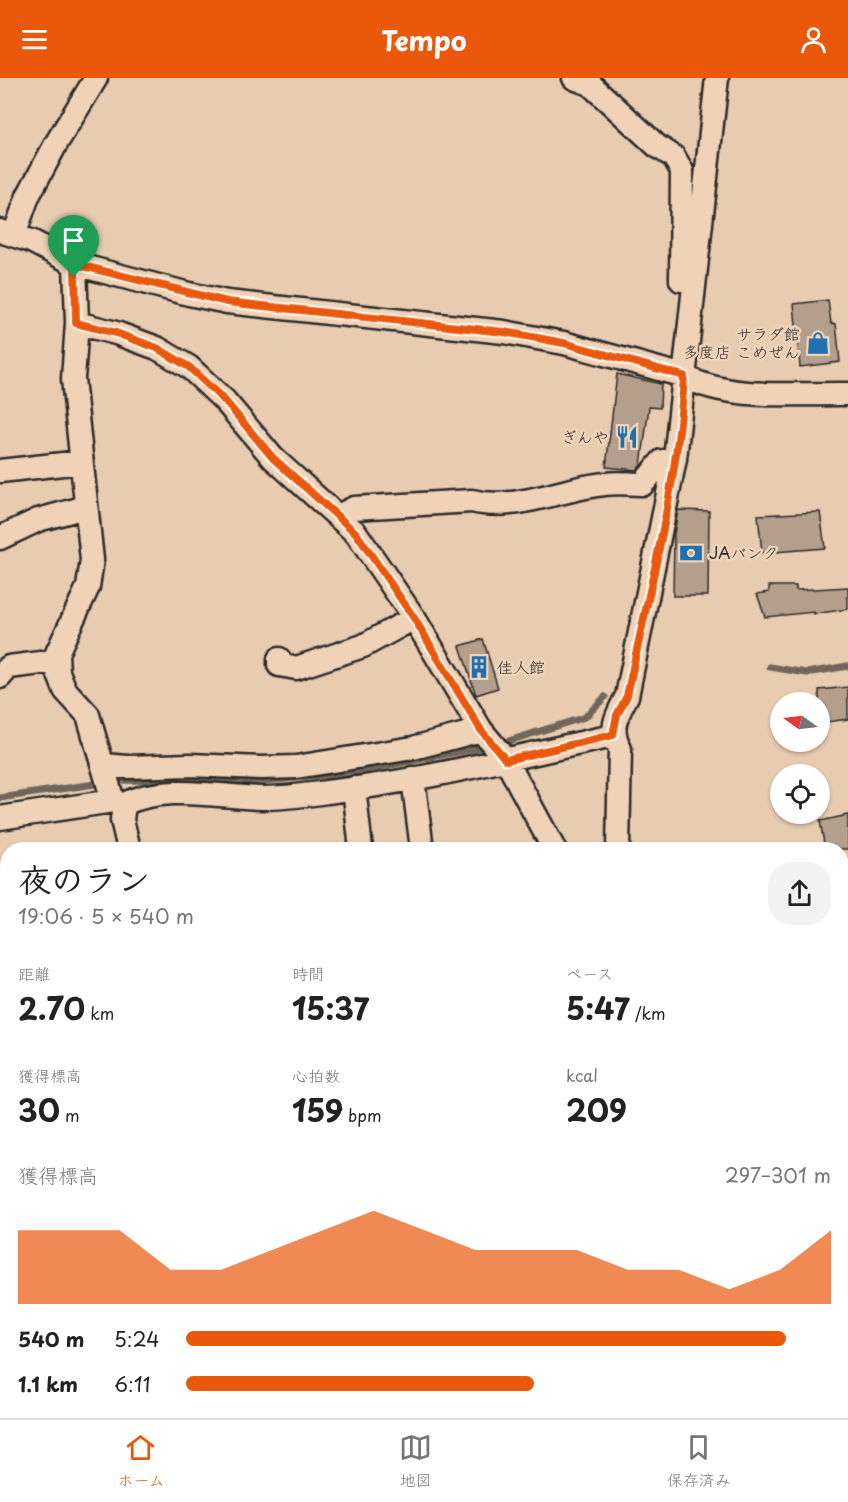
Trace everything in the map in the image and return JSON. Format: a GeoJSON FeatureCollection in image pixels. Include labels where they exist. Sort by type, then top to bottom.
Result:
{"type":"FeatureCollection","features":[{"type":"Feature","properties":{"kind":"street"},"geometry":{"type":"LineString","coordinates":[[96,78],[57,142],[7,233],[75,264],[227,302],[504,332],[564,343],[684,376],[700,385],[756,393],[848,394]]}},
{"type":"Feature","properties":{"kind":"street"},"geometry":{"type":"LineString","coordinates":[[618,842],[620,749],[613,735],[617,715],[627,696],[675,459],[690,302],[717,78]]}},
{"type":"Feature","properties":{"kind":"street"},"geometry":{"type":"LineString","coordinates":[[585,80],[657,146],[674,158],[682,171],[681,283],[690,302]]}},
{"type":"Feature","properties":{"kind":"street"},"geometry":{"type":"LineString","coordinates":[[75,264],[76,323],[73,379],[92,560],[88,587],[65,632],[57,653],[57,661],[58,672],[65,690],[88,715],[118,803],[127,842]]}},
{"type":"Feature","properties":{"kind":"street"},"geometry":{"type":"LineString","coordinates":[[76,323],[116,333],[157,348],[189,367],[225,401],[273,458],[356,533],[414,618],[481,730],[506,760],[550,842]]}},
{"type":"Feature","properties":{"kind":"street"},"geometry":{"type":"LineString","coordinates":[[338,516],[354,508],[472,501],[487,504],[605,484],[643,483],[662,461],[675,459]]}},
{"type":"Feature","properties":{"kind":"street"},"geometry":{"type":"LineString","coordinates":[[0,471],[81,462]]}},
{"type":"Feature","properties":{"kind":"street"},"geometry":{"type":"LineString","coordinates":[[0,538],[38,520],[86,507]]}},
{"type":"Feature","properties":{"kind":"street"},"geometry":{"type":"LineString","coordinates":[[279,659],[279,665],[296,668],[363,646],[414,618]]}},
{"type":"Feature","properties":{"kind":"street"},"geometry":{"type":"LineString","coordinates":[[0,677],[9,667],[57,661]]}},
{"type":"Feature","properties":{"kind":"street"},"geometry":{"type":"LineString","coordinates":[[104,765],[296,767],[412,748],[481,730]]}},
{"type":"Feature","properties":{"kind":"street"},"geometry":{"type":"LineString","coordinates":[[0,818],[118,803],[138,797],[191,793],[264,798],[354,788],[506,760],[613,735]]}},
{"type":"Feature","properties":{"kind":"street"},"geometry":{"type":"LineString","coordinates":[[413,778],[421,842]]}},
{"type":"Feature","properties":{"kind":"street"},"geometry":{"type":"LineString","coordinates":[[354,788],[360,842]]}},
{"type":"Feature","properties":{"kind":"building","name":"サラダ館 多度店 こめぜん"},"geometry":{"type":"Polygon","coordinates":[[[828,300],[831,323],[836,324],[840,362],[800,367],[794,304],[828,300]]]}},
{"type":"Feature","properties":{"kind":"building","name":"ぎんや"},"geometry":{"type":"Polygon","coordinates":[[[617,374],[661,384],[660,408],[649,407],[641,465],[637,470],[606,467],[617,374]]]}},
{"type":"Feature","properties":{"kind":"building","name":"JAバンク"},"geometry":{"type":"Polygon","coordinates":[[[678,510],[709,511],[708,596],[673,596],[674,534],[678,510]]]}},
{"type":"Feature","properties":{"kind":"building"},"geometry":{"type":"Polygon","coordinates":[[[820,512],[825,548],[762,553],[758,515],[820,512]]]}},
{"type":"Feature","properties":{"kind":"building"},"geometry":{"type":"Polygon","coordinates":[[[769,586],[796,586],[796,590],[848,587],[848,609],[765,617],[757,594],[769,592],[769,586]]]}},
{"type":"Feature","properties":{"kind":"building","name":"佳人館"},"geometry":{"type":"Polygon","coordinates":[[[483,639],[498,688],[476,695],[460,646],[483,639]]]}},
{"type":"Feature","properties":{"kind":"building"},"geometry":{"type":"Polygon","coordinates":[[[848,687],[848,719],[830,721],[830,692],[819,692],[819,690],[848,687]]]}},
{"type":"Feature","properties":{"kind":"building"},"geometry":{"type":"Polygon","coordinates":[[[848,815],[848,842],[824,842],[821,824],[830,824],[830,819],[848,815]]]}},
{"type":"Feature","properties":{"kind":"waterway"},"geometry":{"type":"LineString","coordinates":[[770,667],[807,673],[848,666]]}},
{"type":"Feature","properties":{"kind":"waterway"},"geometry":{"type":"LineString","coordinates":[[499,744],[585,717],[605,697]]}},
{"type":"Feature","properties":{"kind":"waterway"},"geometry":{"type":"LineString","coordinates":[[0,798],[122,780],[262,781],[345,774],[488,746]]}},
{"type":"Feature","properties":{"kind":"place","name":"サラダ館 多度店 こめぜん"},"geometry":{"type":"Point","coordinates":[818,343]}},
{"type":"Feature","properties":{"kind":"place","name":"ぎんや"},"geometry":{"type":"Point","coordinates":[627,437]}},
{"type":"Feature","properties":{"kind":"place","name":"JAバンク"},"geometry":{"type":"Point","coordinates":[691,553]}},
{"type":"Feature","properties":{"kind":"place","name":"佳人館"},"geometry":{"type":"Point","coordinates":[479,667]}},
{"type":"Feature","properties":{"kind":"route"},"geometry":{"type":"LineString","coordinates":[[75,264],[227,302],[504,332],[564,343],[684,376],[682,412],[663,522],[627,696],[617,715],[613,735],[506,760],[481,730],[414,618],[356,533],[273,458],[225,401],[189,367],[157,348],[116,333],[76,323],[77,302],[74,277],[75,264]]}}]}
